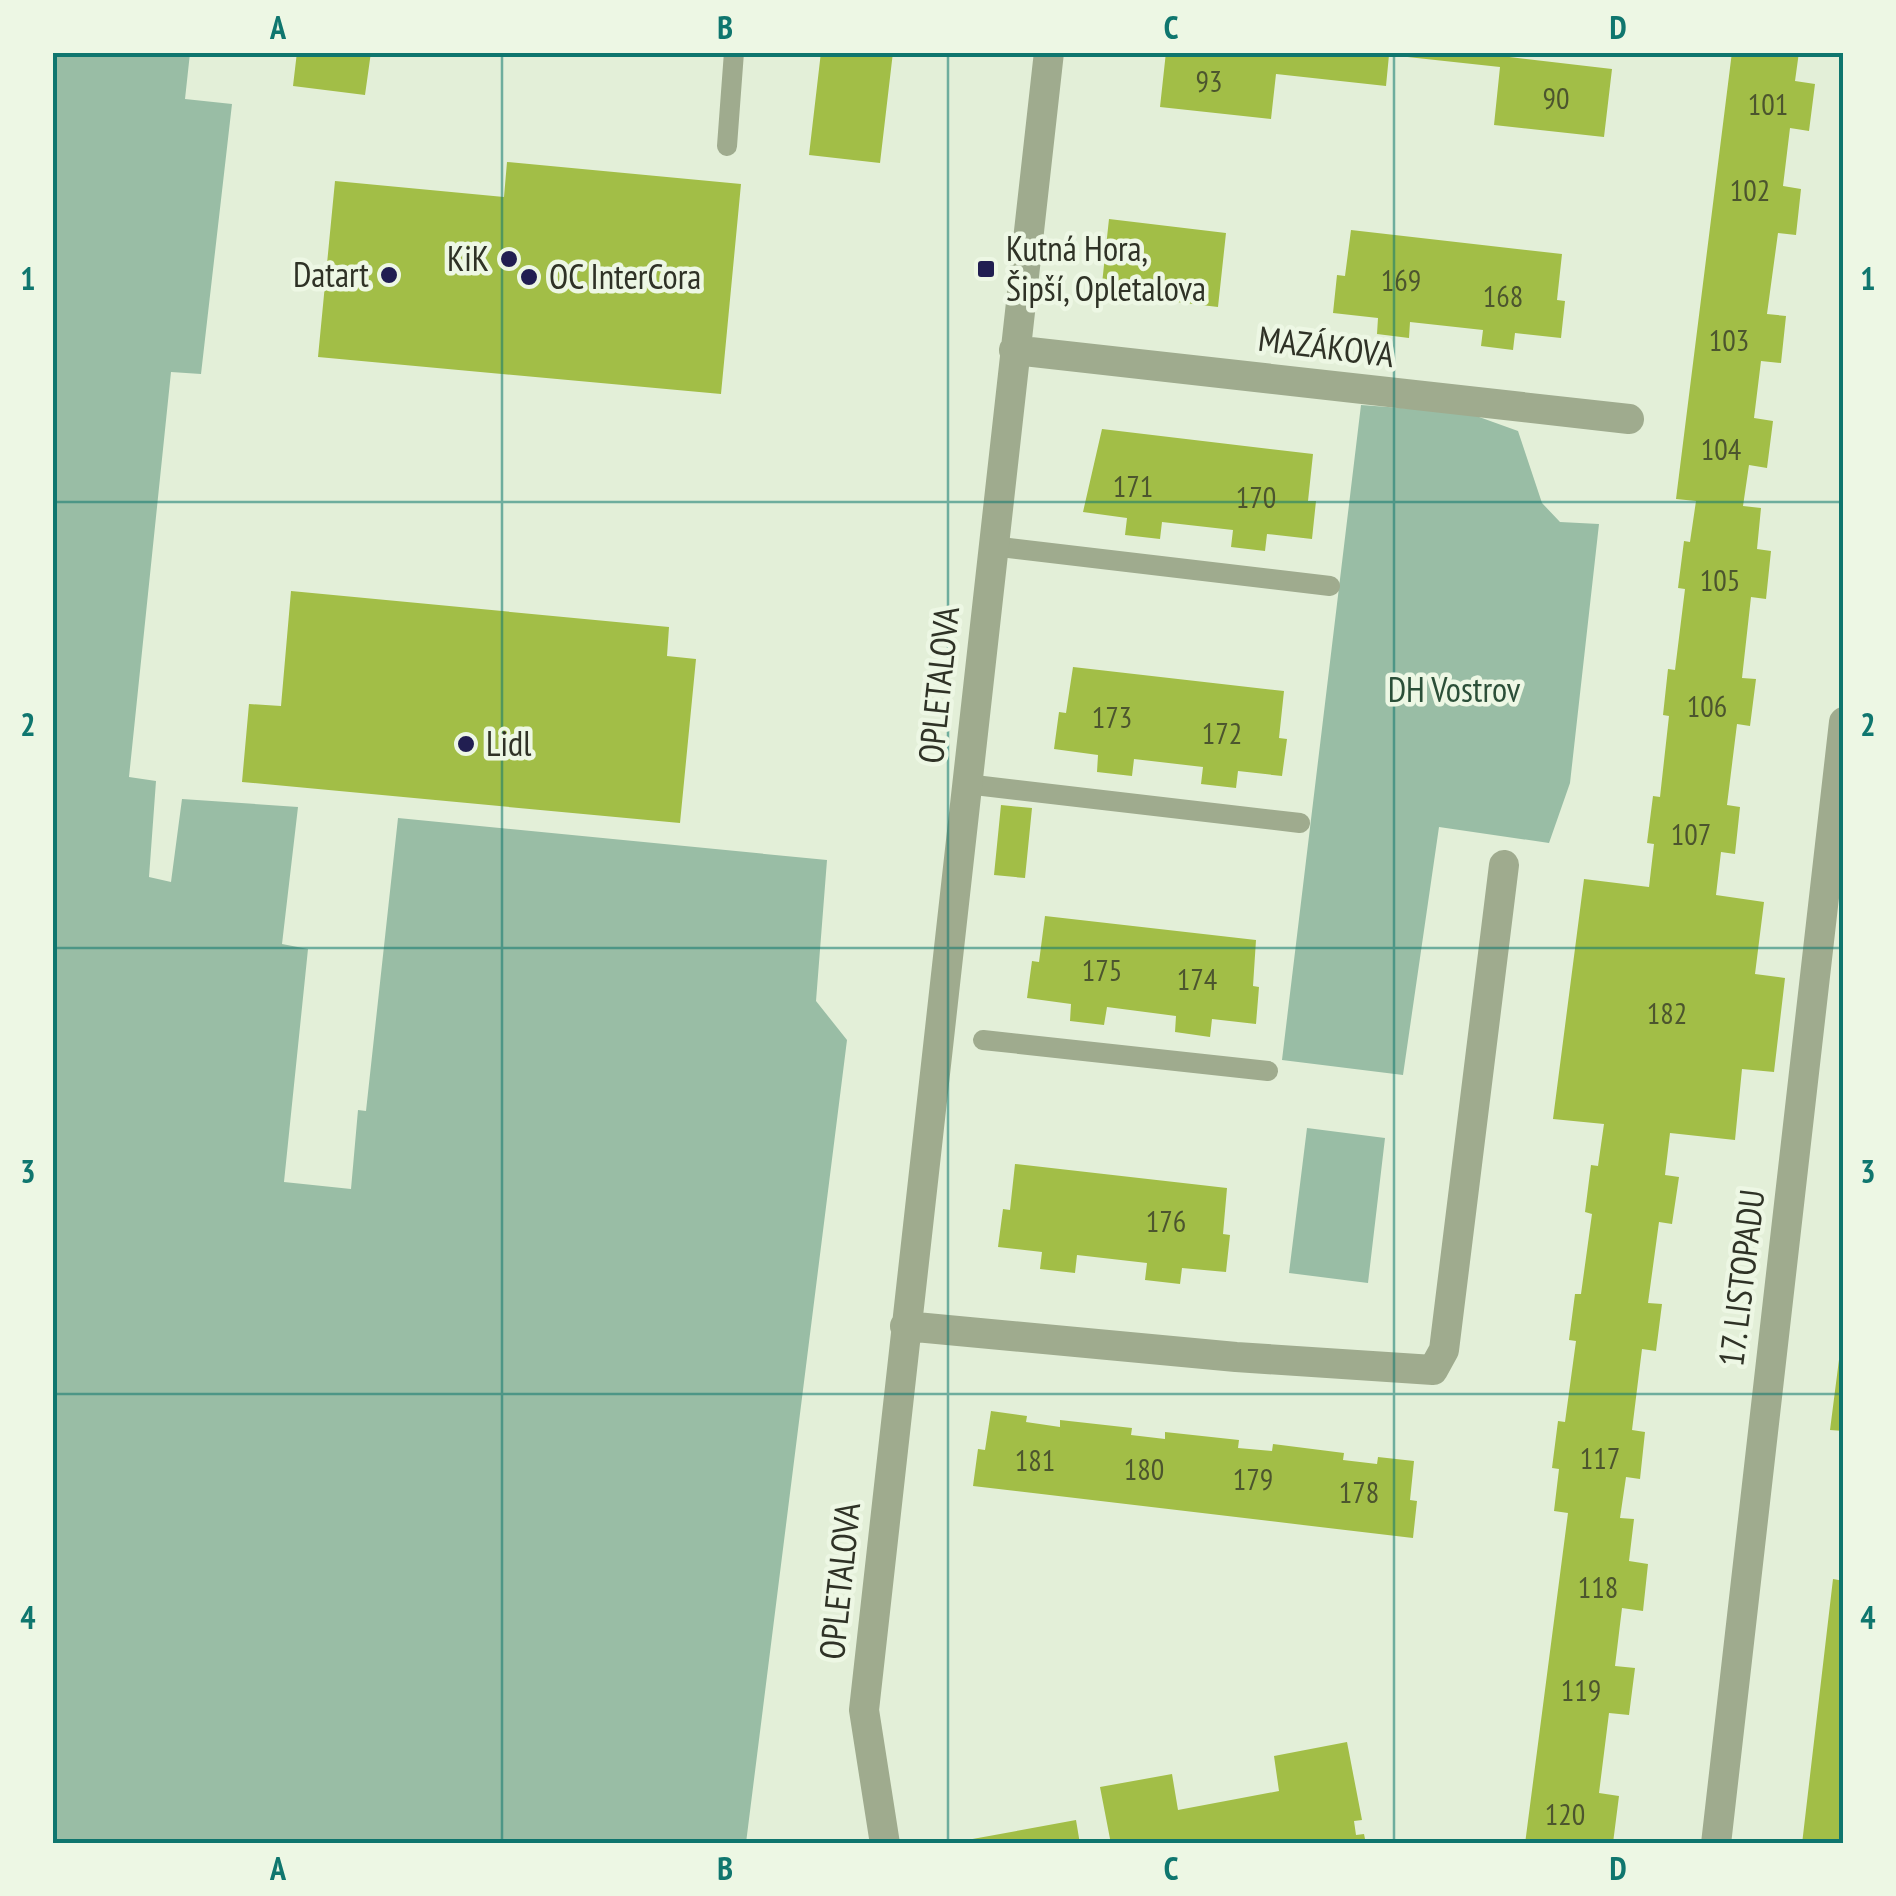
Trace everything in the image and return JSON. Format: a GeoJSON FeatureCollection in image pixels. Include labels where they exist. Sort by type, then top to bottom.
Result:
{"type":"FeatureCollection","features":[{"type":"Feature","properties":{"kind":"street","name":"OPLETALOVA"},"geometry":{"type":"LineString","coordinates":[[885,1844],[864,1710],[1049,52]]}},
{"type":"Feature","properties":{"kind":"street","name":"MAZÁKOVA"},"geometry":{"type":"LineString","coordinates":[[1014,350],[1629,419]]}},
{"type":"Feature","properties":{"kind":"street","name":"17. LISTOPADU"},"geometry":{"type":"LineString","coordinates":[[1716,1844],[1844,722]]}},
{"type":"Feature","properties":{"kind":"street"},"geometry":{"type":"LineString","coordinates":[[905,1326],[1236,1357],[1433,1370],[1444,1350],[1504,866]]}},
{"type":"Feature","properties":{"kind":"lane"},"geometry":{"type":"LineString","coordinates":[[727,146],[734,52]]}},
{"type":"Feature","properties":{"kind":"lane"},"geometry":{"type":"LineString","coordinates":[[992,546],[1330,586]]}},
{"type":"Feature","properties":{"kind":"lane"},"geometry":{"type":"LineString","coordinates":[[966,784],[1300,823]]}},
{"type":"Feature","properties":{"kind":"lane"},"geometry":{"type":"LineString","coordinates":[[983,1040],[1268,1071]]}},
{"type":"Feature","properties":{"kind":"green space"},"geometry":{"type":"Polygon","coordinates":[[[52,53],[190,53],[185,99],[232,104],[201,374],[171,372],[129,777],[156,781],[149,877],[171,882],[182,799],[298,807],[282,944],[308,949],[284,1182],[351,1189],[358,1110],[366,1111],[398,818],[827,860],[816,1001],[847,1040],[746,1843],[53,1843],[52,53]]]}},
{"type":"Feature","properties":{"kind":"green space","name":"DH Vostrov"},"geometry":{"type":"Polygon","coordinates":[[[1361,405],[1468,413],[1518,431],[1542,503],[1560,522],[1599,524],[1570,783],[1549,843],[1439,827],[1403,1075],[1282,1060],[1361,405]]]}},
{"type":"Feature","properties":{"kind":"green space"},"geometry":{"type":"Polygon","coordinates":[[[1307,1128],[1385,1138],[1368,1283],[1289,1273],[1307,1128]]]}},
{"type":"Feature","properties":{"kind":"building"},"geometry":{"type":"Polygon","coordinates":[[[297,52],[371,52],[365,95],[293,86],[297,52]]]}},
{"type":"Feature","properties":{"kind":"building"},"geometry":{"type":"Polygon","coordinates":[[[821,52],[893,52],[880,163],[809,155],[821,52]]]}},
{"type":"Feature","properties":{"kind":"building"},"geometry":{"type":"Polygon","coordinates":[[[1166,52],[1502,52],[1501,56],[1612,69],[1604,137],[1494,125],[1500,67],[1389,55],[1386,86],[1276,74],[1271,119],[1160,107],[1166,52]]]}},
{"type":"Feature","properties":{"kind":"building"},"geometry":{"type":"Polygon","coordinates":[[[1732,52],[1799,52],[1795,81],[1815,84],[1809,131],[1790,128],[1783,186],[1801,189],[1796,235],[1778,233],[1767,314],[1786,316],[1781,363],[1761,361],[1754,418],[1773,421],[1767,468],[1749,465],[1743,506],[1761,508],[1757,549],[1771,551],[1766,599],[1751,597],[1742,678],[1756,679],[1750,726],[1737,724],[1727,805],[1740,807],[1735,854],[1721,852],[1716,895],[1764,902],[1755,974],[1785,978],[1774,1072],[1742,1069],[1735,1140],[1670,1133],[1665,1175],[1679,1177],[1672,1224],[1659,1222],[1648,1303],[1662,1304],[1656,1351],[1642,1349],[1632,1430],[1645,1432],[1640,1479],[1626,1477],[1620,1518],[1634,1519],[1629,1561],[1648,1564],[1643,1611],[1622,1608],[1615,1666],[1635,1668],[1629,1715],[1609,1713],[1599,1793],[1619,1796],[1613,1843],[1525,1844],[1568,1513],[1554,1511],[1559,1469],[1552,1468],[1558,1421],[1565,1422],[1576,1341],[1569,1340],[1575,1294],[1581,1294],[1592,1214],[1585,1212],[1591,1165],[1598,1166],[1604,1124],[1553,1119],[1584,879],[1649,887],[1654,844],[1647,843],[1653,796],[1660,797],[1669,716],[1663,715],[1668,669],[1675,670],[1685,589],[1678,588],[1684,541],[1690,542],[1696,501],[1676,499],[1732,52]]]}},
{"type":"Feature","properties":{"kind":"building","name":"OC InterCora"},"geometry":{"type":"Polygon","coordinates":[[[507,162],[741,184],[721,394],[318,357],[335,181],[504,197],[507,162]]]}},
{"type":"Feature","properties":{"kind":"building"},"geometry":{"type":"Polygon","coordinates":[[[1109,219],[1226,233],[1218,307],[1101,293],[1109,219]]]}},
{"type":"Feature","properties":{"kind":"building"},"geometry":{"type":"Polygon","coordinates":[[[1351,230],[1562,254],[1557,300],[1565,301],[1561,338],[1515,333],[1513,350],[1481,346],[1483,330],[1410,322],[1409,338],[1377,334],[1378,318],[1333,313],[1337,275],[1345,276],[1351,230]]]}},
{"type":"Feature","properties":{"kind":"building"},"geometry":{"type":"Polygon","coordinates":[[[1102,429],[1313,454],[1308,501],[1316,501],[1312,539],[1267,534],[1265,551],[1231,547],[1233,530],[1162,522],[1160,539],[1125,535],[1127,518],[1083,512],[1102,429]]]}},
{"type":"Feature","properties":{"kind":"building","name":"Lidl"},"geometry":{"type":"Polygon","coordinates":[[[291,591],[669,627],[667,656],[696,659],[680,823],[242,782],[249,704],[281,706],[291,591]]]}},
{"type":"Feature","properties":{"kind":"building"},"geometry":{"type":"Polygon","coordinates":[[[1073,667],[1284,691],[1279,738],[1287,739],[1282,776],[1238,771],[1236,788],[1201,784],[1203,767],[1134,759],[1132,776],[1097,772],[1098,755],[1054,749],[1059,712],[1066,713],[1073,667]]]}},
{"type":"Feature","properties":{"kind":"building"},"geometry":{"type":"Polygon","coordinates":[[[1001,805],[1032,808],[1025,878],[994,875],[1001,805]]]}},
{"type":"Feature","properties":{"kind":"building"},"geometry":{"type":"Polygon","coordinates":[[[1045,916],[1256,940],[1256,1024],[1212,1019],[1210,1037],[1175,1032],[1176,1016],[1107,1007],[1104,1025],[1070,1021],[1071,1004],[1027,998],[1032,961],[1039,962],[1045,916]]]}},
{"type":"Feature","properties":{"kind":"building"},"geometry":{"type":"Polygon","coordinates":[[[1015,1164],[1227,1188],[1223,1234],[1230,1235],[1226,1272],[1182,1268],[1180,1284],[1145,1280],[1147,1263],[1077,1255],[1075,1273],[1040,1269],[1042,1252],[998,1247],[1003,1209],[1010,1210],[1015,1164]]]}},
{"type":"Feature","properties":{"kind":"building"},"geometry":{"type":"Polygon","coordinates":[[[1844,1344],[1844,1431],[1830,1430],[1844,1344]]]}},
{"type":"Feature","properties":{"kind":"building"},"geometry":{"type":"Polygon","coordinates":[[[991,1411],[1027,1416],[1026,1422],[1060,1427],[1060,1420],[1132,1428],[1131,1435],[1165,1439],[1165,1432],[1239,1440],[1238,1448],[1272,1451],[1273,1444],[1344,1453],[1343,1460],[1377,1464],[1378,1457],[1414,1461],[1410,1500],[1417,1501],[1413,1538],[973,1486],[978,1449],[985,1450],[991,1411]]]}},
{"type":"Feature","properties":{"kind":"building"},"geometry":{"type":"Polygon","coordinates":[[[1833,1579],[1844,1581],[1844,1844],[1802,1844],[1833,1579]]]}},
{"type":"Feature","properties":{"kind":"building"},"geometry":{"type":"Polygon","coordinates":[[[1347,1742],[1362,1820],[1354,1821],[1356,1835],[1364,1834],[1366,1844],[1111,1844],[1100,1787],[1172,1774],[1178,1810],[1279,1791],[1274,1756],[1347,1742]]]}},
{"type":"Feature","properties":{"kind":"building"},"geometry":{"type":"Polygon","coordinates":[[[1076,1820],[1080,1844],[968,1844],[967,1840],[1076,1820]]]}},
{"type":"Feature","properties":{"kind":"place","name":"KiK"},"geometry":{"type":"Point","coordinates":[509,259]}},
{"type":"Feature","properties":{"kind":"place","name":"Kutná Hora, Šipší, Opletalova"},"geometry":{"type":"Point","coordinates":[986,269]}},
{"type":"Feature","properties":{"kind":"place","name":"Datart"},"geometry":{"type":"Point","coordinates":[389,275]}},
{"type":"Feature","properties":{"kind":"place","name":"OC InterCora"},"geometry":{"type":"Point","coordinates":[529,277]}},
{"type":"Feature","properties":{"kind":"place","name":"Lidl"},"geometry":{"type":"Point","coordinates":[466,744]}}]}
